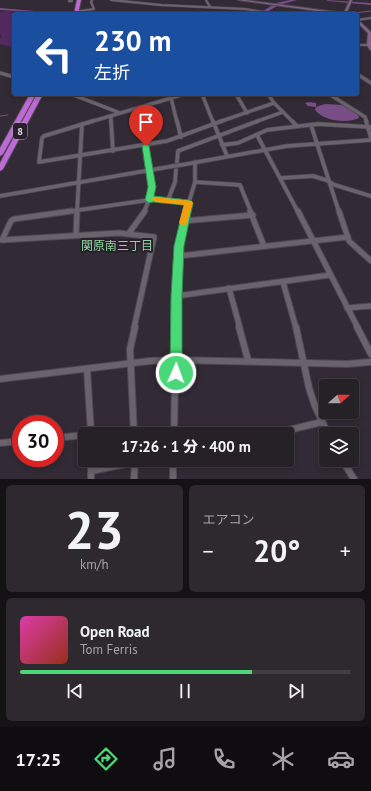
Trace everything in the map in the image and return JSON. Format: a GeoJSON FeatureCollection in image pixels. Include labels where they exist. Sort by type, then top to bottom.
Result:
{"type":"FeatureCollection","features":[{"type":"Feature","properties":{"kind":"highway"},"geometry":{"type":"LineString","coordinates":[[78,0],[79,12]]}},
{"type":"Feature","properties":{"kind":"highway"},"geometry":{"type":"LineString","coordinates":[[79,12],[83,0]]}},
{"type":"Feature","properties":{"kind":"highway","name":"8"},"geometry":{"type":"LineString","coordinates":[[0,154],[32,96]]}},
{"type":"Feature","properties":{"kind":"highway","name":"8"},"geometry":{"type":"LineString","coordinates":[[0,169],[39,96]]}},
{"type":"Feature","properties":{"kind":"main road"},"geometry":{"type":"LineString","coordinates":[[239,0],[335,12]]}},
{"type":"Feature","properties":{"kind":"main road"},"geometry":{"type":"LineString","coordinates":[[346,12],[351,0]]}},
{"type":"Feature","properties":{"kind":"main road"},"geometry":{"type":"LineString","coordinates":[[359,22],[370,33],[369,45],[371,49]]}},
{"type":"Feature","properties":{"kind":"street"},"geometry":{"type":"LineString","coordinates":[[83,12],[94,9],[90,2],[92,0]]}},
{"type":"Feature","properties":{"kind":"street"},"geometry":{"type":"LineString","coordinates":[[111,0],[162,5],[246,9],[260,12]]}},
{"type":"Feature","properties":{"kind":"street"},"geometry":{"type":"LineString","coordinates":[[206,0],[210,7]]}},
{"type":"Feature","properties":{"kind":"street"},"geometry":{"type":"LineString","coordinates":[[359,20],[371,18]]}},
{"type":"Feature","properties":{"kind":"street"},"geometry":{"type":"LineString","coordinates":[[359,45],[369,45]]}},
{"type":"Feature","properties":{"kind":"street"},"geometry":{"type":"LineString","coordinates":[[0,73],[12,76]]}},
{"type":"Feature","properties":{"kind":"street"},"geometry":{"type":"LineString","coordinates":[[359,75],[371,83]]}},
{"type":"Feature","properties":{"kind":"street"},"geometry":{"type":"LineString","coordinates":[[77,96],[120,113]]}},
{"type":"Feature","properties":{"kind":"street"},"geometry":{"type":"LineString","coordinates":[[178,96],[42,137],[39,162],[43,163],[146,146],[182,137],[274,103]]}},
{"type":"Feature","properties":{"kind":"street"},"geometry":{"type":"LineString","coordinates":[[203,96],[227,156]]}},
{"type":"Feature","properties":{"kind":"street"},"geometry":{"type":"LineString","coordinates":[[237,96],[247,113]]}},
{"type":"Feature","properties":{"kind":"street"},"geometry":{"type":"LineString","coordinates":[[269,96],[274,103],[297,126]]}},
{"type":"Feature","properties":{"kind":"street"},"geometry":{"type":"LineString","coordinates":[[0,196],[150,170],[175,168],[195,162],[265,150],[318,143],[371,139],[369,127],[362,114],[332,96]]}},
{"type":"Feature","properties":{"kind":"street"},"geometry":{"type":"LineString","coordinates":[[171,98],[182,137]]}},
{"type":"Feature","properties":{"kind":"street"},"geometry":{"type":"LineString","coordinates":[[129,233],[146,211],[152,187],[140,107]]}},
{"type":"Feature","properties":{"kind":"street"},"geometry":{"type":"LineString","coordinates":[[177,162],[178,151],[283,112]]}},
{"type":"Feature","properties":{"kind":"street"},"geometry":{"type":"LineString","coordinates":[[111,116],[113,151]]}},
{"type":"Feature","properties":{"kind":"street"},"geometry":{"type":"LineString","coordinates":[[76,235],[79,209],[82,124]]}},
{"type":"Feature","properties":{"kind":"street"},"geometry":{"type":"LineString","coordinates":[[222,145],[238,143],[270,129],[311,125],[369,127]]}},
{"type":"Feature","properties":{"kind":"street"},"geometry":{"type":"LineString","coordinates":[[311,125],[348,237],[353,247],[371,261]]}},
{"type":"Feature","properties":{"kind":"street"},"geometry":{"type":"LineString","coordinates":[[257,134],[371,354]]}},
{"type":"Feature","properties":{"kind":"street"},"geometry":{"type":"LineString","coordinates":[[174,427],[176,296],[179,256],[183,221],[195,182],[195,162]]}},
{"type":"Feature","properties":{"kind":"street"},"geometry":{"type":"LineString","coordinates":[[168,200],[175,182],[175,168]]}},
{"type":"Feature","properties":{"kind":"street"},"geometry":{"type":"LineString","coordinates":[[281,178],[309,175],[371,196]]}},
{"type":"Feature","properties":{"kind":"street"},"geometry":{"type":"LineString","coordinates":[[195,182],[240,185],[264,246]]}},
{"type":"Feature","properties":{"kind":"street"},"geometry":{"type":"LineString","coordinates":[[134,427],[130,349],[154,237],[129,233],[2,240],[11,221],[14,219],[149,200],[168,200],[189,203]]}},
{"type":"Feature","properties":{"kind":"street"},"geometry":{"type":"LineString","coordinates":[[183,221],[253,215]]}},
{"type":"Feature","properties":{"kind":"street"},"geometry":{"type":"LineString","coordinates":[[179,256],[348,237]]}},
{"type":"Feature","properties":{"kind":"street"},"geometry":{"type":"LineString","coordinates":[[176,296],[330,276]]}},
{"type":"Feature","properties":{"kind":"street"},"geometry":{"type":"LineString","coordinates":[[283,282],[298,335],[309,388],[324,427]]}},
{"type":"Feature","properties":{"kind":"street"},"geometry":{"type":"LineString","coordinates":[[229,288],[248,360]]}},
{"type":"Feature","properties":{"kind":"street"},"geometry":{"type":"LineString","coordinates":[[347,308],[371,306]]}},
{"type":"Feature","properties":{"kind":"street"},"geometry":{"type":"LineString","coordinates":[[0,379],[176,360],[248,360],[347,364],[371,362]]}},
{"type":"Feature","properties":{"kind":"street"},"geometry":{"type":"LineString","coordinates":[[87,369],[91,427]]}},
{"type":"Feature","properties":{"kind":"street"},"geometry":{"type":"LineString","coordinates":[[294,429],[322,422]]}},
{"type":"Feature","properties":{"kind":"street"},"geometry":{"type":"LineString","coordinates":[[64,437],[78,436]]}},
{"type":"Feature","properties":{"kind":"street"},"geometry":{"type":"LineString","coordinates":[[0,443],[12,442]]}},
{"type":"Feature","properties":{"kind":"street"},"geometry":{"type":"LineString","coordinates":[[91,467],[91,479]]}},
{"type":"Feature","properties":{"kind":"street"},"geometry":{"type":"LineString","coordinates":[[91,471],[109,467]]}},
{"type":"Feature","properties":{"kind":"street"},"geometry":{"type":"LineString","coordinates":[[134,479],[135,467]]}},
{"type":"Feature","properties":{"kind":"street"},"geometry":{"type":"LineString","coordinates":[[173,467],[173,479]]}},
{"type":"Feature","properties":{"kind":"street"},"geometry":{"type":"LineString","coordinates":[[346,467],[354,479]]}},
{"type":"Feature","properties":{"kind":"shaded area"},"geometry":{"type":"Polygon","coordinates":[[[0,12],[13,12],[12,47],[0,44],[0,38],[2,37],[0,34],[0,12]]]}},
{"type":"Feature","properties":{"kind":"shaded area"},"geometry":{"type":"Polygon","coordinates":[[[305,103],[316,103],[316,107],[308,106],[305,103]]]}},
{"type":"Feature","properties":{"kind":"shaded area"},"geometry":{"type":"Polygon","coordinates":[[[325,104],[344,105],[358,114],[359,118],[348,121],[329,119],[319,114],[315,110],[316,107],[325,104]]]}},
{"type":"Feature","properties":{"kind":"waterway"},"geometry":{"type":"LineString","coordinates":[[264,12],[278,4],[295,0]]}},
{"type":"Feature","properties":{"kind":"waterway"},"geometry":{"type":"LineString","coordinates":[[328,0],[371,4]]}},
{"type":"Feature","properties":{"kind":"waterway"},"geometry":{"type":"LineString","coordinates":[[0,9],[35,12]]}},
{"type":"Feature","properties":{"kind":"waterway"},"geometry":{"type":"LineString","coordinates":[[359,12],[371,11]]}},
{"type":"Feature","properties":{"kind":"waterway"},"geometry":{"type":"LineString","coordinates":[[0,116],[8,115]]}},
{"type":"Feature","properties":{"kind":"slow traffic"},"geometry":{"type":"LineString","coordinates":[[156,199],[189,203],[183,223]]}},
{"type":"Feature","properties":{"kind":"district","name":"関原南三丁目"},"geometry":{"type":"Point","coordinates":[117,246]}},
{"type":"Feature","properties":{"kind":"route"},"geometry":{"type":"LineString","coordinates":[[146,146],[152,187],[152,193],[149,200],[153,199],[189,203],[183,221],[179,246],[176,296],[176,373]]}}]}
